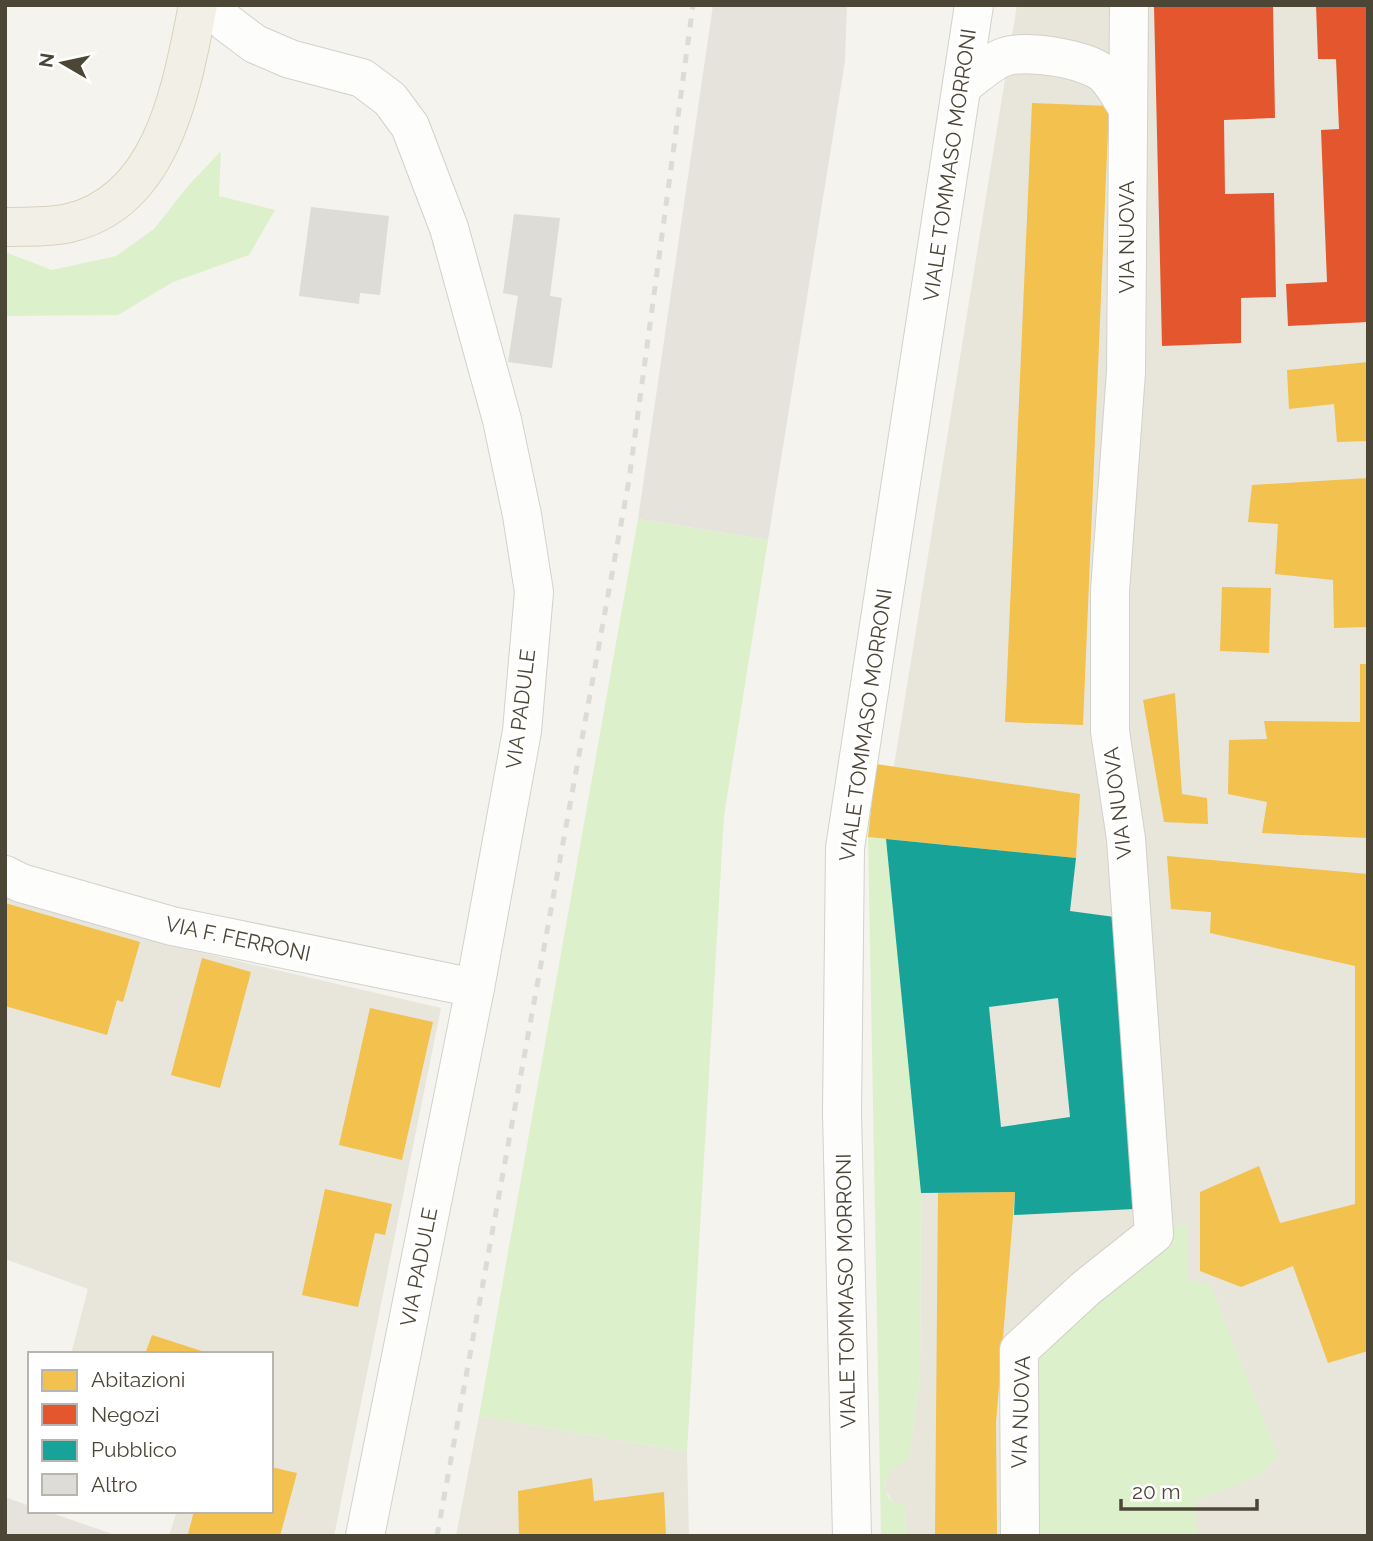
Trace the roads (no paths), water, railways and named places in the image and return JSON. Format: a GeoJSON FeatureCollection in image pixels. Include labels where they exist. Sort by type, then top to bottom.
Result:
{"type":"FeatureCollection","features":[{"type":"Feature","properties":{"kind":"main road"},"geometry":{"type":"LineString","coordinates":[[5,209],[23,226],[69,223],[103,210],[130,186],[153,158],[173,111],[187,63],[198,5]]}},
{"type":"Feature","properties":{"kind":"street","name":"VIA PADULE"},"geometry":{"type":"LineString","coordinates":[[210,5],[227,23],[255,44],[290,59],[362,78],[390,99],[410,126],[449,228],[502,420],[523,515],[534,592],[522,731],[475,988],[365,1536]]}},
{"type":"Feature","properties":{"kind":"street"},"geometry":{"type":"LineString","coordinates":[[957,5],[964,73],[1015,53],[1068,60],[1104,74],[1127,107]]}},
{"type":"Feature","properties":{"kind":"street","name":"VIALE TOMMASO MORRONI"},"geometry":{"type":"LineString","coordinates":[[852,1536],[842,1113],[845,848],[974,5]]}},
{"type":"Feature","properties":{"kind":"street","name":"VIA NUOVA"},"geometry":{"type":"LineString","coordinates":[[1020,1536],[1018,1350],[1085,1289],[1154,1234],[1126,839],[1110,731],[1110,591],[1127,334],[1129,6]]}},
{"type":"Feature","properties":{"kind":"street","name":"VIA F. FERRONI"},"geometry":{"type":"LineString","coordinates":[[5,875],[21,883],[172,926],[475,988]]}},
{"type":"Feature","properties":{"kind":"railway"},"geometry":{"type":"LineString","coordinates":[[437,1536],[629,480],[693,5]]}}]}
